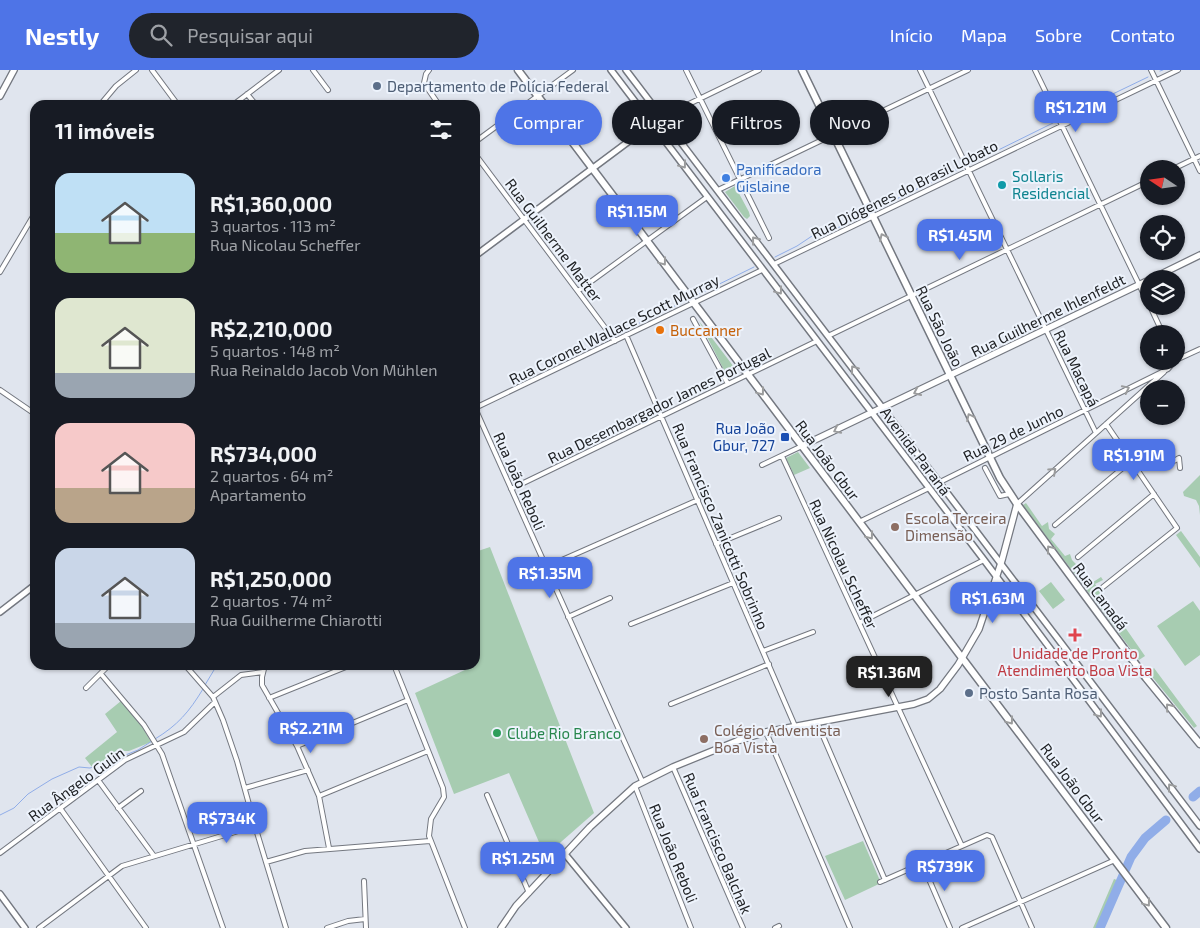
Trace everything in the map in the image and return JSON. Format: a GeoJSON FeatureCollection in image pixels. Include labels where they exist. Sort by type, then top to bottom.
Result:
{"type":"FeatureCollection","features":[{"type":"Feature","properties":{"kind":"main road"},"geometry":{"type":"LineString","coordinates":[[0,96],[14,70]]}},
{"type":"Feature","properties":{"kind":"main road","name":"Rua João Gbur"},"geometry":{"type":"LineString","coordinates":[[518,70],[1166,928]]}},
{"type":"Feature","properties":{"kind":"main road","name":"Rua São João"},"geometry":{"type":"LineString","coordinates":[[802,70],[817,100]]}},
{"type":"Feature","properties":{"kind":"main road","name":"Rua São João"},"geometry":{"type":"LineString","coordinates":[[839,145],[989,458]]}},
{"type":"Feature","properties":{"kind":"main road","name":"Rua Guilherme Ihlenfeldt"},"geometry":{"type":"LineString","coordinates":[[1169,270],[1200,255]]}},
{"type":"Feature","properties":{"kind":"main road","name":"Rua Guilherme Ihlenfeldt"},"geometry":{"type":"LineString","coordinates":[[802,446],[1139,285]]}},
{"type":"Feature","properties":{"kind":"main road","name":"Rua Canadá"},"geometry":{"type":"LineString","coordinates":[[989,458],[1009,494],[1146,678],[1200,744]]}},
{"type":"Feature","properties":{"kind":"main road"},"geometry":{"type":"LineString","coordinates":[[501,928],[528,893],[597,819],[642,781],[742,739],[795,726],[918,703],[936,693],[944,685],[962,658],[982,622],[1017,504]]}},
{"type":"Feature","properties":{"kind":"street"},"geometry":{"type":"LineString","coordinates":[[104,100],[116,86],[136,70]]}},
{"type":"Feature","properties":{"kind":"street"},"geometry":{"type":"LineString","coordinates":[[152,70],[174,100]]}},
{"type":"Feature","properties":{"kind":"street"},"geometry":{"type":"LineString","coordinates":[[239,100],[279,70]]}},
{"type":"Feature","properties":{"kind":"street"},"geometry":{"type":"LineString","coordinates":[[313,70],[328,90]]}},
{"type":"Feature","properties":{"kind":"street"},"geometry":{"type":"LineString","coordinates":[[480,138],[573,70]]}},
{"type":"Feature","properties":{"kind":"street","name":"Avenida Paraná"},"geometry":{"type":"LineString","coordinates":[[611,70],[634,100]]}},
{"type":"Feature","properties":{"kind":"street","name":"Avenida Paraná"},"geometry":{"type":"LineString","coordinates":[[626,70],[649,100]]}},
{"type":"Feature","properties":{"kind":"street"},"geometry":{"type":"LineString","coordinates":[[686,70],[769,238]]}},
{"type":"Feature","properties":{"kind":"street"},"geometry":{"type":"LineString","coordinates":[[746,70],[748,75]]}},
{"type":"Feature","properties":{"kind":"street"},"geometry":{"type":"LineString","coordinates":[[696,100],[759,70]]}},
{"type":"Feature","properties":{"kind":"street","name":"Rua Macapá"},"geometry":{"type":"LineString","coordinates":[[920,70],[1096,433]]}},
{"type":"Feature","properties":{"kind":"street"},"geometry":{"type":"LineString","coordinates":[[889,108],[968,70]]}},
{"type":"Feature","properties":{"kind":"street"},"geometry":{"type":"LineString","coordinates":[[1035,70],[1139,285]]}},
{"type":"Feature","properties":{"kind":"street"},"geometry":{"type":"LineString","coordinates":[[1151,70],[1200,172]]}},
{"type":"Feature","properties":{"kind":"street","name":"Rua Diógenes do Brasil Lobato"},"geometry":{"type":"LineString","coordinates":[[774,264],[1178,70]]}},
{"type":"Feature","properties":{"kind":"street"},"geometry":{"type":"LineString","coordinates":[[427,72],[424,83],[436,100]]}},
{"type":"Feature","properties":{"kind":"street"},"geometry":{"type":"LineString","coordinates":[[247,94],[252,100]]}},
{"type":"Feature","properties":{"kind":"street"},"geometry":{"type":"LineString","coordinates":[[480,251],[623,145]]}},
{"type":"Feature","properties":{"kind":"street","name":"Avenida Paraná"},"geometry":{"type":"LineString","coordinates":[[668,145],[817,341],[940,482],[1000,566],[1200,826]]}},
{"type":"Feature","properties":{"kind":"street","name":"Avenida Paraná"},"geometry":{"type":"LineString","coordinates":[[683,145],[828,336],[928,488],[1200,849]]}},
{"type":"Feature","properties":{"kind":"street"},"geometry":{"type":"LineString","coordinates":[[578,292],[718,190],[811,145]]}},
{"type":"Feature","properties":{"kind":"street"},"geometry":{"type":"LineString","coordinates":[[1185,163],[1200,156]]}},
{"type":"Feature","properties":{"kind":"street","name":"Rua Guilherme Matter"},"geometry":{"type":"LineString","coordinates":[[480,161],[615,341]]}},
{"type":"Feature","properties":{"kind":"street"},"geometry":{"type":"LineString","coordinates":[[828,336],[1140,185]]}},
{"type":"Feature","properties":{"kind":"street"},"geometry":{"type":"LineString","coordinates":[[0,272],[30,221]]}},
{"type":"Feature","properties":{"kind":"street","name":"Rua Coronel Wallace Scott Murray"},"geometry":{"type":"LineString","coordinates":[[480,406],[762,270]]}},
{"type":"Feature","properties":{"kind":"street"},"geometry":{"type":"LineString","coordinates":[[694,319],[728,384]]}},
{"type":"Feature","properties":{"kind":"street","name":"Rua Francisco Zanicotti Sobrinho"},"geometry":{"type":"LineString","coordinates":[[626,335],[795,726]]}},
{"type":"Feature","properties":{"kind":"street","name":"Rua Desembargador James Portugal"},"geometry":{"type":"LineString","coordinates":[[511,489],[817,341]]}},
{"type":"Feature","properties":{"kind":"street","name":"Rua 29 de Junho"},"geometry":{"type":"LineString","coordinates":[[1185,356],[1200,349]]}},
{"type":"Feature","properties":{"kind":"street","name":"Rua 29 de Junho"},"geometry":{"type":"LineString","coordinates":[[940,482],[1166,370]]}},
{"type":"Feature","properties":{"kind":"street"},"geometry":{"type":"LineString","coordinates":[[1017,504],[1167,370]]}},
{"type":"Feature","properties":{"kind":"street"},"geometry":{"type":"LineString","coordinates":[[0,390],[30,411]]}},
{"type":"Feature","properties":{"kind":"street","name":"Rua João Reboli"},"geometry":{"type":"LineString","coordinates":[[480,419],[642,781]]}},
{"type":"Feature","properties":{"kind":"street"},"geometry":{"type":"LineString","coordinates":[[1103,586],[1177,528],[1106,424]]}},
{"type":"Feature","properties":{"kind":"street"},"geometry":{"type":"LineString","coordinates":[[762,465],[802,446]]}},
{"type":"Feature","properties":{"kind":"street"},"geometry":{"type":"LineString","coordinates":[[1136,468],[1158,454],[1167,465],[1179,458],[1180,468]]}},
{"type":"Feature","properties":{"kind":"street","name":"Rua Nicolau Scheffer"},"geometry":{"type":"LineString","coordinates":[[782,456],[962,846]]}},
{"type":"Feature","properties":{"kind":"street"},"geometry":{"type":"LineString","coordinates":[[1056,525],[1131,461]]}},
{"type":"Feature","properties":{"kind":"street"},"geometry":{"type":"LineString","coordinates":[[984,468],[1000,496],[1009,494]]}},
{"type":"Feature","properties":{"kind":"street"},"geometry":{"type":"LineString","coordinates":[[992,484],[998,474]]}},
{"type":"Feature","properties":{"kind":"street"},"geometry":{"type":"LineString","coordinates":[[859,522],[928,488]]}},
{"type":"Feature","properties":{"kind":"street"},"geometry":{"type":"LineString","coordinates":[[1078,557],[1154,494]]}},
{"type":"Feature","properties":{"kind":"street"},"geometry":{"type":"LineString","coordinates":[[546,567],[698,500]]}},
{"type":"Feature","properties":{"kind":"street"},"geometry":{"type":"LineString","coordinates":[[716,544],[779,518]]}},
{"type":"Feature","properties":{"kind":"street"},"geometry":{"type":"LineString","coordinates":[[859,623],[984,560]]}},
{"type":"Feature","properties":{"kind":"street"},"geometry":{"type":"LineString","coordinates":[[631,624],[733,583]]}},
{"type":"Feature","properties":{"kind":"street"},"geometry":{"type":"LineString","coordinates":[[0,612],[30,589]]}},
{"type":"Feature","properties":{"kind":"street"},"geometry":{"type":"LineString","coordinates":[[568,617],[610,598]]}},
{"type":"Feature","properties":{"kind":"street"},"geometry":{"type":"LineString","coordinates":[[763,651],[813,632]]}},
{"type":"Feature","properties":{"kind":"street"},"geometry":{"type":"LineString","coordinates":[[671,704],[768,664]]}},
{"type":"Feature","properties":{"kind":"street"},"geometry":{"type":"LineString","coordinates":[[86,688],[104,670]]}},
{"type":"Feature","properties":{"kind":"street"},"geometry":{"type":"LineString","coordinates":[[189,670],[213,697],[231,743],[286,928]]}},
{"type":"Feature","properties":{"kind":"street"},"geometry":{"type":"LineString","coordinates":[[269,698],[339,670]]}},
{"type":"Feature","properties":{"kind":"street"},"geometry":{"type":"LineString","coordinates":[[396,670],[444,792],[444,797],[431,819],[430,841],[465,928]]}},
{"type":"Feature","properties":{"kind":"street"},"geometry":{"type":"LineString","coordinates":[[213,697],[241,675],[263,672],[262,685],[298,746],[319,796],[329,848]]}},
{"type":"Feature","properties":{"kind":"street"},"geometry":{"type":"LineString","coordinates":[[100,674],[144,725],[157,744],[166,763],[223,928]]}},
{"type":"Feature","properties":{"kind":"street"},"geometry":{"type":"LineString","coordinates":[[298,746],[408,700]]}},
{"type":"Feature","properties":{"kind":"street","name":"Rua Ângelo Gulin"},"geometry":{"type":"LineString","coordinates":[[0,853],[128,758],[184,732],[215,702]]}},
{"type":"Feature","properties":{"kind":"street"},"geometry":{"type":"LineString","coordinates":[[817,722],[885,880]]}},
{"type":"Feature","properties":{"kind":"street"},"geometry":{"type":"LineString","coordinates":[[766,732],[850,928]]}},
{"type":"Feature","properties":{"kind":"street"},"geometry":{"type":"LineString","coordinates":[[319,796],[428,751]]}},
{"type":"Feature","properties":{"kind":"street","name":"Rua Francisco Balchak"},"geometry":{"type":"LineString","coordinates":[[673,767],[743,928]]}},
{"type":"Feature","properties":{"kind":"street"},"geometry":{"type":"LineString","coordinates":[[245,788],[308,770]]}},
{"type":"Feature","properties":{"kind":"street"},"geometry":{"type":"LineString","coordinates":[[98,780],[154,856]]}},
{"type":"Feature","properties":{"kind":"street","name":"Rua João Reboli"},"geometry":{"type":"LineString","coordinates":[[635,786],[692,928]]}},
{"type":"Feature","properties":{"kind":"street"},"geometry":{"type":"LineString","coordinates":[[118,808],[141,791]]}},
{"type":"Feature","properties":{"kind":"street"},"geometry":{"type":"LineString","coordinates":[[487,795],[528,893]]}},
{"type":"Feature","properties":{"kind":"street"},"geometry":{"type":"LineString","coordinates":[[60,808],[146,928]]}},
{"type":"Feature","properties":{"kind":"street"},"geometry":{"type":"LineString","coordinates":[[39,928],[122,866],[255,826]]}},
{"type":"Feature","properties":{"kind":"street"},"geometry":{"type":"LineString","coordinates":[[880,882],[990,835],[1032,928]]}},
{"type":"Feature","properties":{"kind":"street"},"geometry":{"type":"LineString","coordinates":[[266,862],[300,852],[329,848],[430,841]]}},
{"type":"Feature","properties":{"kind":"street"},"geometry":{"type":"LineString","coordinates":[[565,854],[626,928]]}},
{"type":"Feature","properties":{"kind":"street"},"geometry":{"type":"LineString","coordinates":[[922,863],[950,928]]}},
{"type":"Feature","properties":{"kind":"street"},"geometry":{"type":"LineString","coordinates":[[962,928],[1020,902],[1117,863]]}},
{"type":"Feature","properties":{"kind":"street"},"geometry":{"type":"LineString","coordinates":[[364,881],[366,928]]}},
{"type":"Feature","properties":{"kind":"street"},"geometry":{"type":"LineString","coordinates":[[0,894],[25,928]]}},
{"type":"Feature","properties":{"kind":"street"},"geometry":{"type":"LineString","coordinates":[[327,928],[335,927],[348,921],[365,919]]}},
{"type":"Feature","properties":{"kind":"green space"},"geometry":{"type":"Polygon","coordinates":[[[735,186],[749,212],[750,216],[747,219],[725,192],[735,186]]]}},
{"type":"Feature","properties":{"kind":"green space"},"geometry":{"type":"Polygon","coordinates":[[[699,321],[737,371],[727,376],[699,321]]]}},
{"type":"Feature","properties":{"kind":"green space"},"geometry":{"type":"Polygon","coordinates":[[[798,452],[810,468],[794,475],[786,458],[798,452]]]}},
{"type":"Feature","properties":{"kind":"green space"},"geometry":{"type":"Polygon","coordinates":[[[1200,475],[1200,515],[1196,500],[1184,496],[1183,492],[1200,475]]]}},
{"type":"Feature","properties":{"kind":"green space"},"geometry":{"type":"Polygon","coordinates":[[[1026,503],[1042,526],[1048,522],[1049,529],[1055,534],[1051,539],[1065,556],[1070,554],[1072,560],[1077,565],[1075,571],[1087,586],[1101,577],[1103,580],[1095,584],[1145,656],[1139,660],[1023,505],[1026,503]]]}},
{"type":"Feature","properties":{"kind":"green space"},"geometry":{"type":"Polygon","coordinates":[[[1181,531],[1200,557],[1200,568],[1176,535],[1181,531]]]}},
{"type":"Feature","properties":{"kind":"green space","name":"Clube Rio Branco"},"geometry":{"type":"Polygon","coordinates":[[[490,547],[594,813],[545,856],[509,773],[454,794],[415,693],[465,670],[480,670],[480,550],[490,547]]]}},
{"type":"Feature","properties":{"kind":"green space"},"geometry":{"type":"Polygon","coordinates":[[[1051,582],[1065,600],[1053,609],[1039,591],[1051,582]]]}},
{"type":"Feature","properties":{"kind":"green space"},"geometry":{"type":"Polygon","coordinates":[[[1193,601],[1200,611],[1200,655],[1185,666],[1157,626],[1193,601]]]}},
{"type":"Feature","properties":{"kind":"green space"},"geometry":{"type":"Polygon","coordinates":[[[1154,668],[1197,726],[1194,728],[1149,673],[1154,668]]]}},
{"type":"Feature","properties":{"kind":"green space"},"geometry":{"type":"Polygon","coordinates":[[[121,701],[143,728],[151,742],[129,751],[120,751],[115,757],[92,767],[85,758],[117,732],[105,714],[121,701]]]}},
{"type":"Feature","properties":{"kind":"green space"},"geometry":{"type":"Polygon","coordinates":[[[863,841],[881,883],[845,900],[825,856],[863,841]]]}},
{"type":"Feature","properties":{"kind":"green space"},"geometry":{"type":"Polygon","coordinates":[[[1114,879],[1117,880],[1097,928],[1093,928],[1114,879]]]}},
{"type":"Feature","properties":{"kind":"waterway"},"geometry":{"type":"LineString","coordinates":[[1063,118],[1148,77]]}},
{"type":"Feature","properties":{"kind":"waterway"},"geometry":{"type":"LineString","coordinates":[[970,164],[1053,123]]}},
{"type":"Feature","properties":{"kind":"waterway"},"geometry":{"type":"LineString","coordinates":[[882,206],[960,168]]}},
{"type":"Feature","properties":{"kind":"waterway"},"geometry":{"type":"LineString","coordinates":[[775,257],[812,236],[825,234],[862,216]]}},
{"type":"Feature","properties":{"kind":"waterway"},"geometry":{"type":"LineString","coordinates":[[695,296],[754,267]]}},
{"type":"Feature","properties":{"kind":"waterway"},"geometry":{"type":"LineString","coordinates":[[629,328],[681,303]]}},
{"type":"Feature","properties":{"kind":"waterway"},"geometry":{"type":"LineString","coordinates":[[205,685],[214,670]]}},
{"type":"Feature","properties":{"kind":"waterway"},"geometry":{"type":"LineString","coordinates":[[155,739],[170,729],[182,717],[193,705],[203,689]]}},
{"type":"Feature","properties":{"kind":"waterway"},"geometry":{"type":"LineString","coordinates":[[0,815],[14,808],[28,794],[52,779],[79,767],[90,768],[118,758],[138,750],[152,741]]}},
{"type":"Feature","properties":{"kind":"waterway"},"geometry":{"type":"LineString","coordinates":[[1193,797],[1200,791]]}},
{"type":"Feature","properties":{"kind":"waterway"},"geometry":{"type":"LineString","coordinates":[[1100,928],[1131,857],[1145,838],[1166,820]]}},
{"type":"Feature","properties":{"kind":"place","name":"Departamento de Polícia Federal"},"geometry":{"type":"Point","coordinates":[377,86]}},
{"type":"Feature","properties":{"kind":"place","name":"Panificadora Gislaine"},"geometry":{"type":"Point","coordinates":[726,178]}},
{"type":"Feature","properties":{"kind":"place","name":"Sollaris Residencial"},"geometry":{"type":"Point","coordinates":[1002,185]}},
{"type":"Feature","properties":{"kind":"place","name":"Buccanner"},"geometry":{"type":"Point","coordinates":[660,330]}},
{"type":"Feature","properties":{"kind":"place","name":"Rua João Gbur, 727"},"geometry":{"type":"Point","coordinates":[785,437]}},
{"type":"Feature","properties":{"kind":"place","name":"Escola Terceira Dimensão"},"geometry":{"type":"Point","coordinates":[895,527]}},
{"type":"Feature","properties":{"kind":"place","name":"Unidade de Pronto Atendimento Boa Vista"},"geometry":{"type":"Point","coordinates":[1075,635]}},
{"type":"Feature","properties":{"kind":"place","name":"Posto Santa Rosa"},"geometry":{"type":"Point","coordinates":[969,693]}},
{"type":"Feature","properties":{"kind":"place","name":"Clube Rio Branco"},"geometry":{"type":"Point","coordinates":[497,733]}},
{"type":"Feature","properties":{"kind":"place","name":"Colégio Adventista Boa Vista"},"geometry":{"type":"Point","coordinates":[704,739]}}]}
